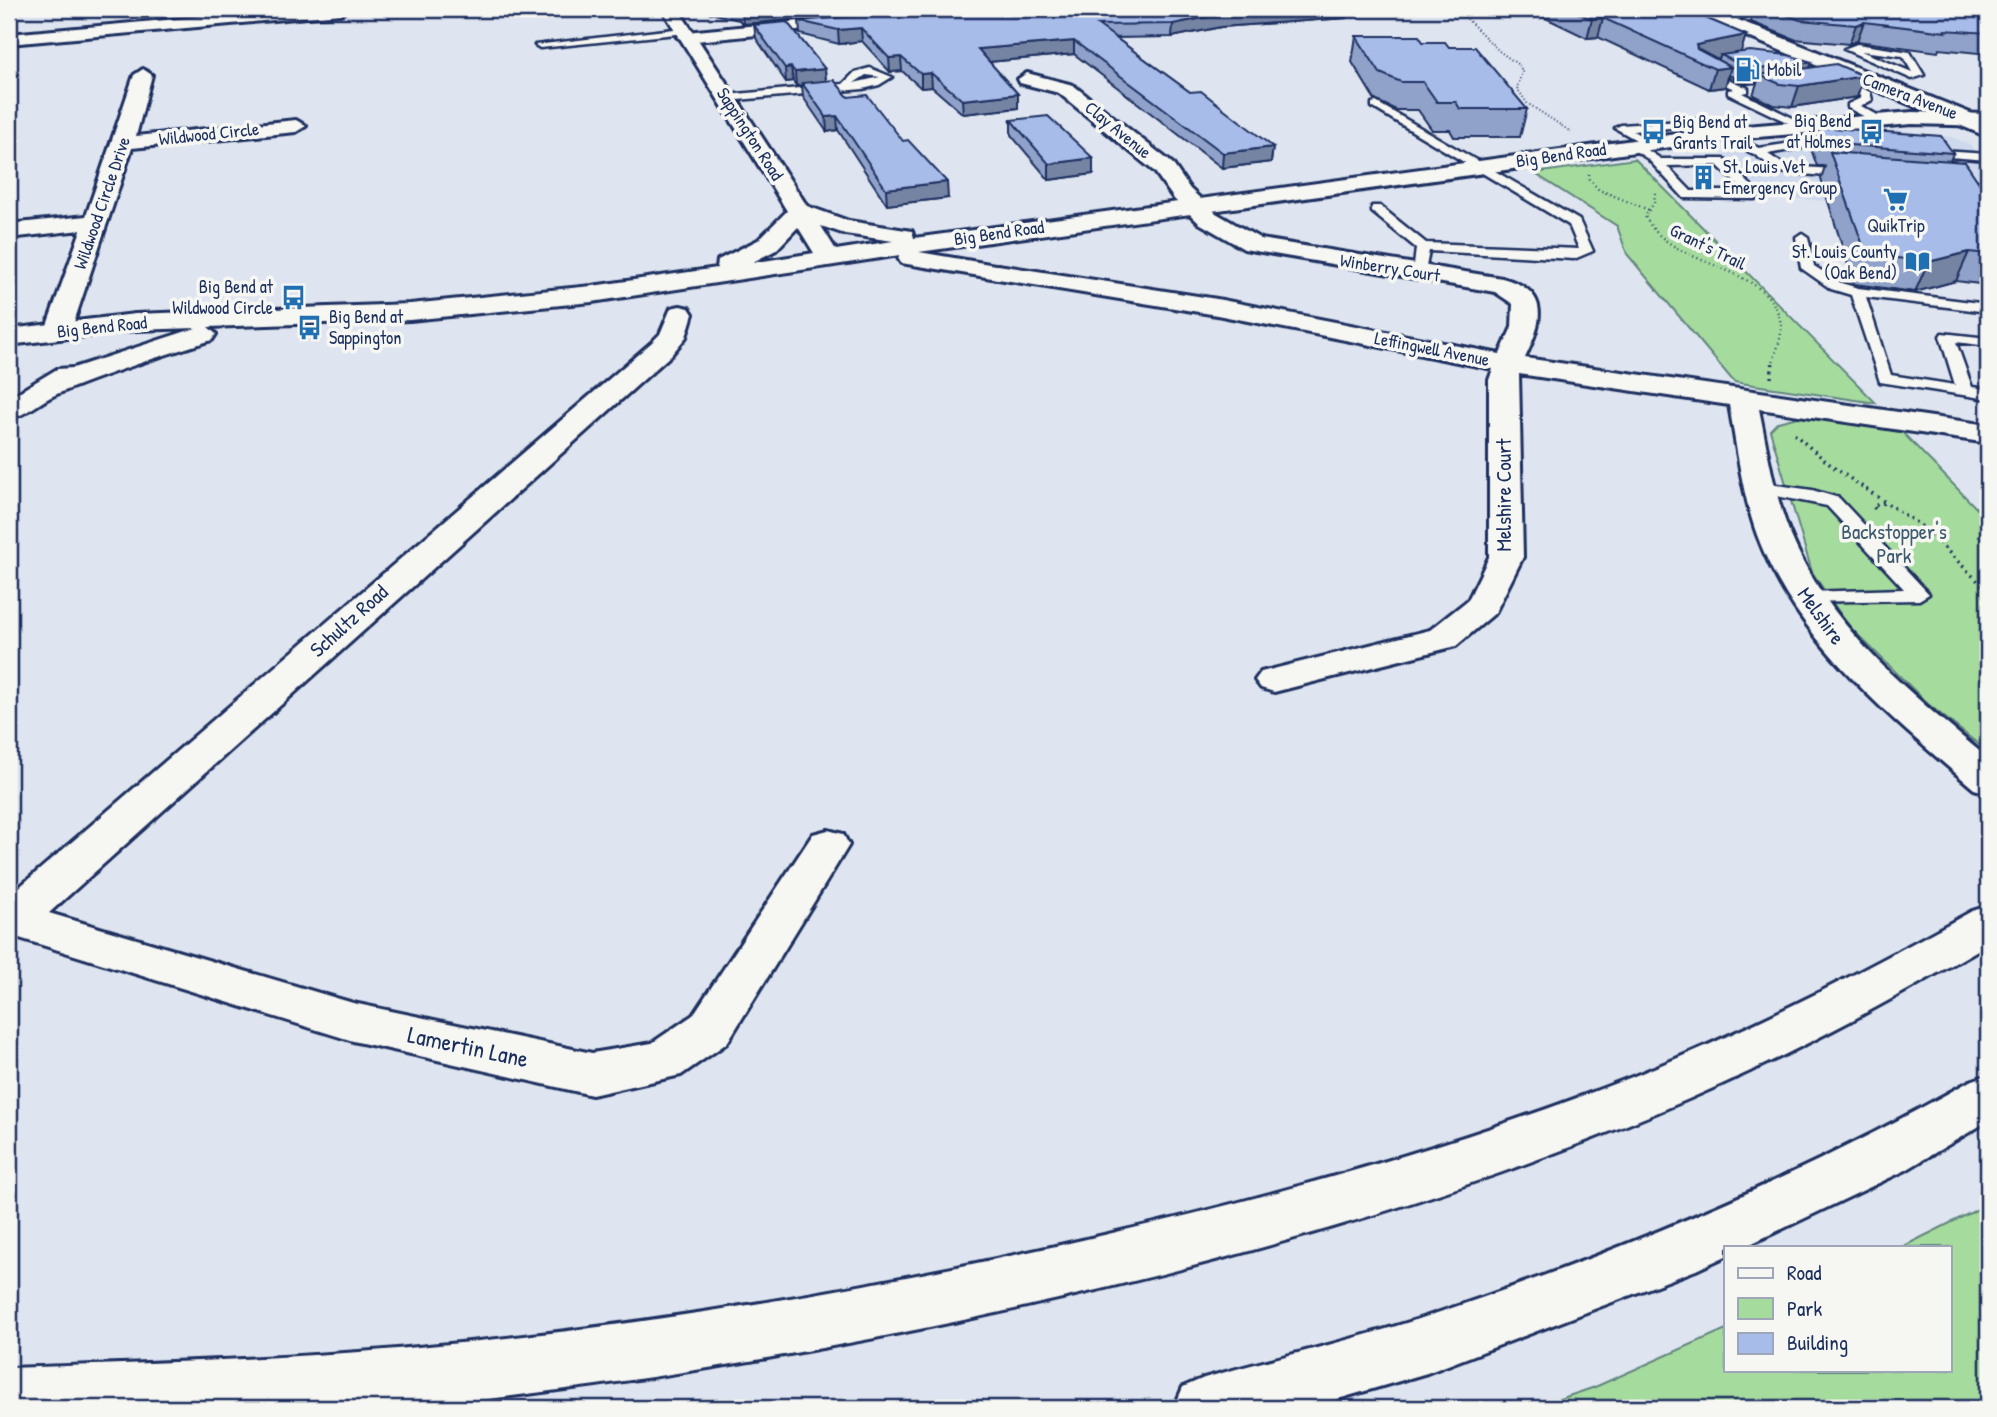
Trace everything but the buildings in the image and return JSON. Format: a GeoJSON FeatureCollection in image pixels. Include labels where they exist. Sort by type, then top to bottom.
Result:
{"type":"FeatureCollection","features":[{"type":"Feature","properties":{"kind":"main road"},"geometry":{"type":"LineString","coordinates":[[9,38],[341,9]]}},
{"type":"Feature","properties":{"kind":"main road","name":"Sappington Road"},"geometry":{"type":"LineString","coordinates":[[670,9],[830,259]]}},
{"type":"Feature","properties":{"kind":"main road","name":"Camera Avenue"},"geometry":{"type":"LineString","coordinates":[[1697,9],[1858,76],[1978,119],[1988,131]]}},
{"type":"Feature","properties":{"kind":"main road"},"geometry":{"type":"LineString","coordinates":[[684,34],[871,19]]}},
{"type":"Feature","properties":{"kind":"main road","name":"Wildwood Circle Drive"},"geometry":{"type":"LineString","coordinates":[[58,331],[123,143],[143,75]]}},
{"type":"Feature","properties":{"kind":"main road","name":"Clay Avenue"},"geometry":{"type":"LineString","coordinates":[[1027,79],[1066,89],[1164,168],[1173,186],[1191,206]]}},
{"type":"Feature","properties":{"kind":"main road","name":"Big Bend Road"},"geometry":{"type":"LineString","coordinates":[[9,337],[135,323],[410,312],[592,294],[991,234],[1480,166],[1595,158],[1640,144],[1879,120],[1978,119]]}},
{"type":"Feature","properties":{"kind":"main road","name":"Wildwood Circle"},"geometry":{"type":"LineString","coordinates":[[123,143],[296,127]]}},
{"type":"Feature","properties":{"kind":"main road","name":"Winberry Court"},"geometry":{"type":"LineString","coordinates":[[1191,206],[1240,240],[1253,245],[1514,290],[1527,302],[1529,308],[1517,348],[1507,364]]}},
{"type":"Feature","properties":{"kind":"main road"},"geometry":{"type":"LineString","coordinates":[[693,280],[767,245],[800,211],[860,231],[955,240]]}},
{"type":"Feature","properties":{"kind":"main road"},"geometry":{"type":"LineString","coordinates":[[9,231],[95,222]]}},
{"type":"Feature","properties":{"kind":"main road"},"geometry":{"type":"LineString","coordinates":[[991,234],[983,251],[985,260],[998,272]]}},
{"type":"Feature","properties":{"kind":"main road","name":"Leffingwell Avenue"},"geometry":{"type":"LineString","coordinates":[[878,252],[1217,307],[1507,364],[1988,434]]}},
{"type":"Feature","properties":{"kind":"main road","name":"Schultz Road"},"geometry":{"type":"LineString","coordinates":[[11,921],[661,349],[673,337],[680,314]]}},
{"type":"Feature","properties":{"kind":"main road"},"geometry":{"type":"LineString","coordinates":[[47,388],[166,344],[268,316]]}},
{"type":"Feature","properties":{"kind":"main road"},"geometry":{"type":"LineString","coordinates":[[9,410],[118,342],[135,323]]}},
{"type":"Feature","properties":{"kind":"main road"},"geometry":{"type":"LineString","coordinates":[[9,343],[39,344],[58,354],[66,362],[61,375],[47,388]]}},
{"type":"Feature","properties":{"kind":"main road","name":"Melshire Court"},"geometry":{"type":"LineString","coordinates":[[1274,680],[1443,638],[1483,607],[1506,557],[1503,380],[1507,364]]}},
{"type":"Feature","properties":{"kind":"main road","name":"Melshire"},"geometry":{"type":"LineString","coordinates":[[1742,398],[1773,535],[1806,598],[1846,650],[1878,683],[1974,768]]}},
{"type":"Feature","properties":{"kind":"main road","name":"Lamertin Lane"},"geometry":{"type":"LineString","coordinates":[[11,921],[353,1022],[592,1074],[664,1061],[710,1029],[828,845]]}},
{"type":"Feature","properties":{"kind":"main road"},"geometry":{"type":"LineString","coordinates":[[9,1398],[300,1386],[609,1355],[902,1308],[1179,1245],[1424,1175],[1644,1095],[1829,1011],[1988,923]]}},
{"type":"Feature","properties":{"kind":"main road"},"geometry":{"type":"LineString","coordinates":[[1204,1408],[1427,1345],[1676,1252],[1887,1154],[1988,1096]]}},
{"type":"Feature","properties":{"kind":"lane"},"geometry":{"type":"LineString","coordinates":[[1721,19],[1742,16],[1745,12],[1742,9]]}},
{"type":"Feature","properties":{"kind":"lane"},"geometry":{"type":"LineString","coordinates":[[540,45],[684,34]]}},
{"type":"Feature","properties":{"kind":"lane"},"geometry":{"type":"LineString","coordinates":[[1733,36],[1757,34]]}},
{"type":"Feature","properties":{"kind":"lane"},"geometry":{"type":"LineString","coordinates":[[1877,83],[1916,77],[1920,75],[1907,54],[1868,47],[1849,49],[1916,77]]}},
{"type":"Feature","properties":{"kind":"lane"},"geometry":{"type":"LineString","coordinates":[[1717,62],[1698,66],[1699,69],[1744,90]]}},
{"type":"Feature","properties":{"kind":"lane"},"geometry":{"type":"LineString","coordinates":[[1858,76],[1824,78],[1866,94],[1867,100],[1852,106],[1879,120]]}},
{"type":"Feature","properties":{"kind":"lane"},"geometry":{"type":"LineString","coordinates":[[726,98],[847,87]]}},
{"type":"Feature","properties":{"kind":"lane"},"geometry":{"type":"LineString","coordinates":[[1756,89],[1732,92],[1803,126]]}},
{"type":"Feature","properties":{"kind":"lane"},"geometry":{"type":"LineString","coordinates":[[1376,105],[1432,141],[1480,166],[1574,223],[1586,251],[1574,255],[1423,247],[1376,209]]}},
{"type":"Feature","properties":{"kind":"lane"},"geometry":{"type":"LineString","coordinates":[[1658,163],[1720,161],[1755,195],[1688,195],[1640,144],[1621,128],[1688,121],[1758,152],[1783,169],[1863,176]]}},
{"type":"Feature","properties":{"kind":"lane"},"geometry":{"type":"LineString","coordinates":[[1758,152],[1812,144],[1853,147]]}},
{"type":"Feature","properties":{"kind":"lane"},"geometry":{"type":"LineString","coordinates":[[1908,151],[1959,169],[1988,186]]}},
{"type":"Feature","properties":{"kind":"lane"},"geometry":{"type":"LineString","coordinates":[[1942,182],[1959,169],[1988,157]]}},
{"type":"Feature","properties":{"kind":"lane"},"geometry":{"type":"LineString","coordinates":[[1802,237],[1808,268],[1836,286],[1940,319],[1988,342]]}},
{"type":"Feature","properties":{"kind":"lane"},"geometry":{"type":"LineString","coordinates":[[1418,272],[1423,247]]}},
{"type":"Feature","properties":{"kind":"lane"},"geometry":{"type":"LineString","coordinates":[[1857,292],[1885,379],[1988,394]]}},
{"type":"Feature","properties":{"kind":"lane"},"geometry":{"type":"LineString","coordinates":[[1940,319],[1988,309]]}},
{"type":"Feature","properties":{"kind":"lane"},"geometry":{"type":"LineString","coordinates":[[1940,319],[1965,390]]}},
{"type":"Feature","properties":{"kind":"lane"},"geometry":{"type":"LineString","coordinates":[[1762,488],[1812,495],[1833,502],[1919,594],[1806,598]]}},
{"type":"Feature","properties":{"kind":"path"},"geometry":{"type":"LineString","coordinates":[[1457,9],[1499,51],[1520,66],[1522,72],[1517,88],[1527,103],[1569,129],[1595,158],[1588,172],[1589,179],[1599,190],[1648,210]]}},
{"type":"Feature","properties":{"kind":"path","name":"Grant's Trail"},"geometry":{"type":"LineString","coordinates":[[1650,186],[1655,194],[1645,216],[1646,224],[1660,240],[1738,276],[1774,304],[1781,324],[1770,374],[1778,404],[1799,440],[1833,467],[1916,522],[1988,591]]}},
{"type":"Feature","properties":{"kind":"shaded area"},"geometry":{"type":"Polygon","coordinates":[[[1898,130],[1952,137],[1971,145],[1988,180],[1988,215],[1767,196],[1724,154],[1724,148],[1898,130]]]}},
{"type":"Feature","properties":{"kind":"green space"},"geometry":{"type":"Polygon","coordinates":[[[1635,159],[1876,403],[1734,382],[1627,254],[1617,226],[1534,173],[1635,159]]]}},
{"type":"Feature","properties":{"kind":"green space","name":"Backstopper's Park"},"geometry":{"type":"Polygon","coordinates":[[[1802,416],[1900,430],[1988,520],[1988,534],[1979,537],[1988,543],[1988,752],[1928,704],[1847,624],[1812,572],[1770,430],[1778,422],[1802,416]]]}},
{"type":"Feature","properties":{"kind":"green space"},"geometry":{"type":"Polygon","coordinates":[[[1988,1204],[1988,1408],[1533,1408],[1595,1387],[1724,1330],[1724,1372],[1952,1372],[1952,1246],[1904,1246],[1988,1204]]]}},
{"type":"Feature","properties":{"kind":"place","name":"Mobil"},"geometry":{"type":"Point","coordinates":[1747,70]}},
{"type":"Feature","properties":{"kind":"place","name":"Big Bend at Holmes"},"geometry":{"type":"Point","coordinates":[1871,131]}},
{"type":"Feature","properties":{"kind":"place","name":"Big Bend at Grants Trail"},"geometry":{"type":"Point","coordinates":[1653,132]}},
{"type":"Feature","properties":{"kind":"place","name":"St. Louis Vet Emergency Group"},"geometry":{"type":"Point","coordinates":[1703,177]}},
{"type":"Feature","properties":{"kind":"place","name":"QuikTrip"},"geometry":{"type":"Point","coordinates":[1896,199]}},
{"type":"Feature","properties":{"kind":"place","name":"St. Louis County (Oak Bend)"},"geometry":{"type":"Point","coordinates":[1917,262]}},
{"type":"Feature","properties":{"kind":"place","name":"Big Bend at Wildwood Circle"},"geometry":{"type":"Point","coordinates":[293,297]}},
{"type":"Feature","properties":{"kind":"place","name":"Big Bend at Sappington"},"geometry":{"type":"Point","coordinates":[309,327]}}]}
